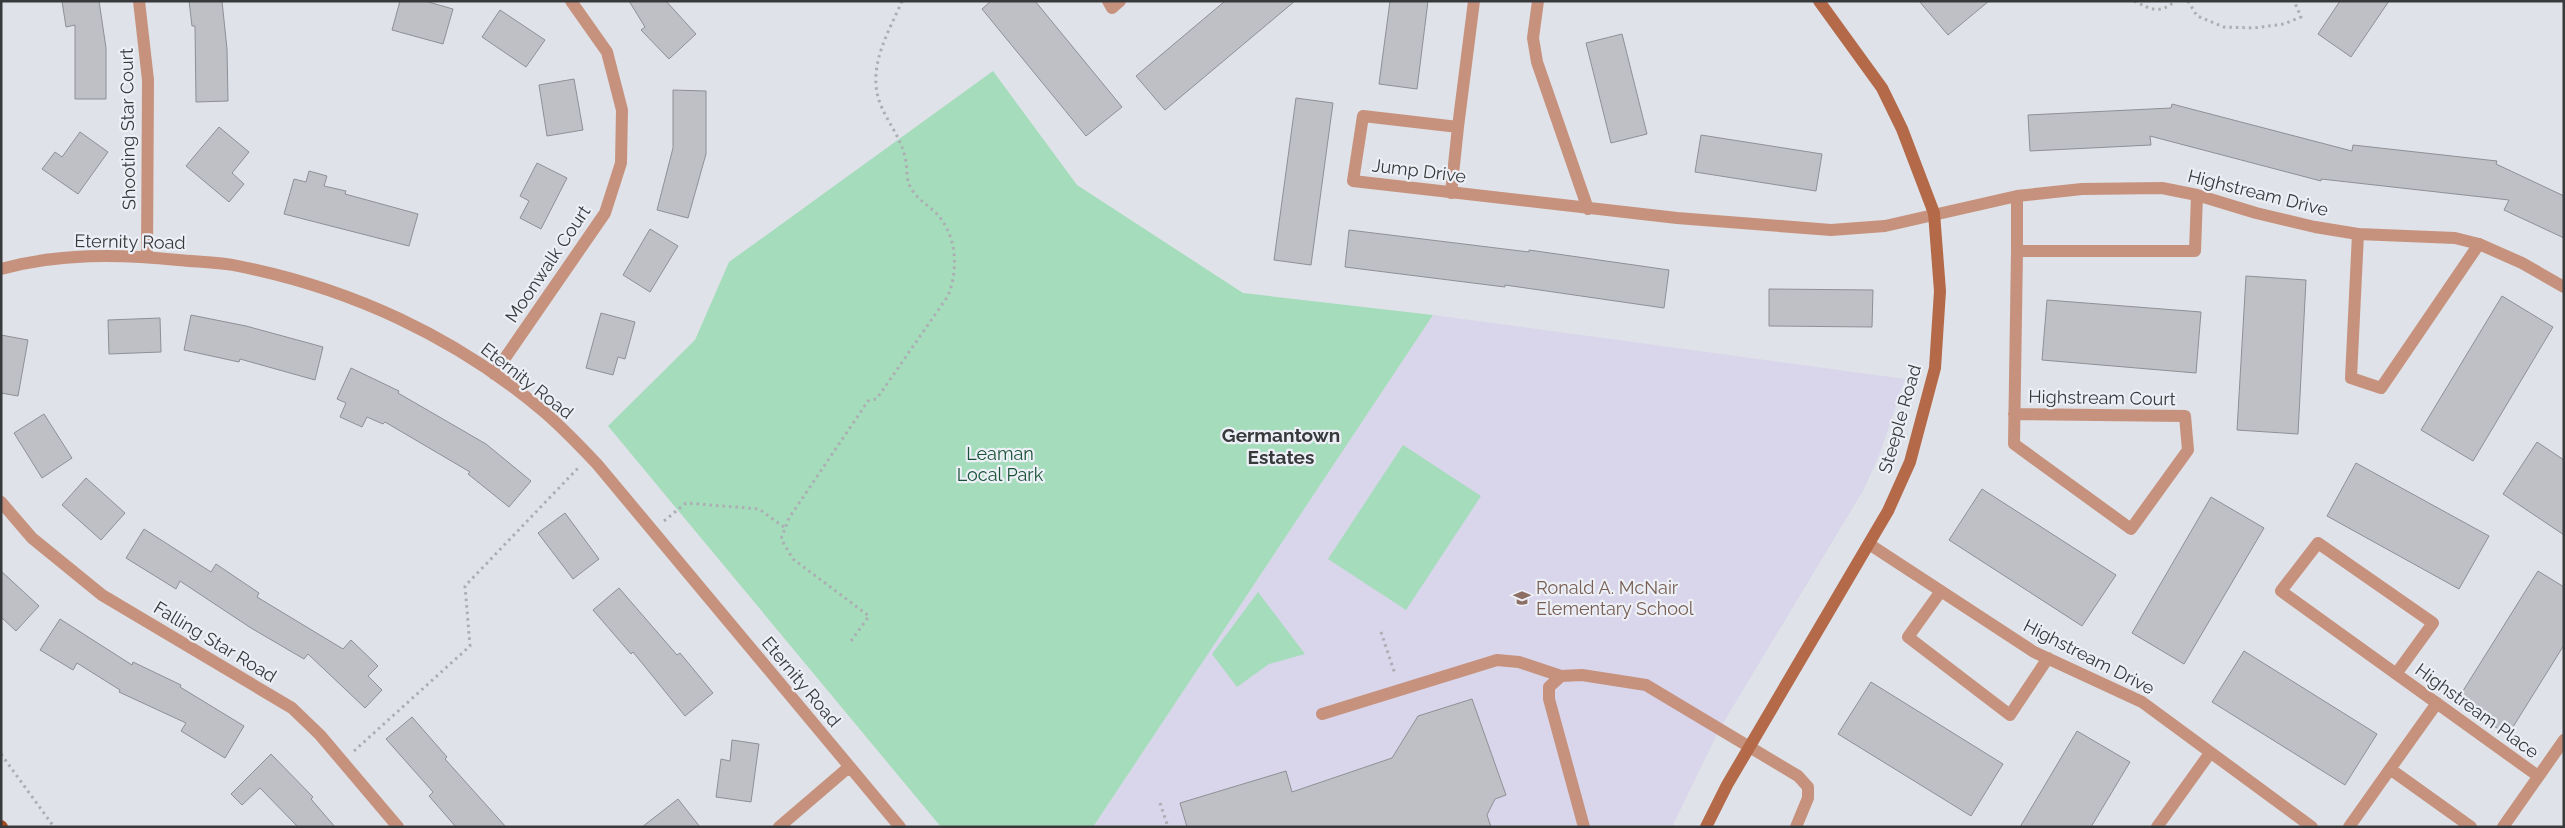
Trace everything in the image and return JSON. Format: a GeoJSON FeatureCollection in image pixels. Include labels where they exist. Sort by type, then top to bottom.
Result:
{"type":"FeatureCollection","features":[{"type":"Feature","properties":{"kind":"street","name":"Shooting Star Court"},"geometry":{"type":"LineString","coordinates":[[139,1],[148,80],[147,257]]}},
{"type":"Feature","properties":{"kind":"street","name":"Moonwalk Court"},"geometry":{"type":"LineString","coordinates":[[494,374],[605,213],[621,163],[622,110],[606,52],[571,1]]}},
{"type":"Feature","properties":{"kind":"street"},"geometry":{"type":"LineString","coordinates":[[1108,1],[1112,8],[1120,1]]}},
{"type":"Feature","properties":{"kind":"street"},"geometry":{"type":"LineString","coordinates":[[1450,193],[1474,1]]}},
{"type":"Feature","properties":{"kind":"street"},"geometry":{"type":"LineString","coordinates":[[1538,1],[1533,38],[1537,62],[1588,209]]}},
{"type":"Feature","properties":{"kind":"street","name":"Steeple Road"},"geometry":{"type":"LineString","coordinates":[[1706,827],[1748,748],[1888,511],[1910,462],[1935,368],[1940,291],[1934,213],[1902,129],[1882,88],[1819,1]]}},
{"type":"Feature","properties":{"kind":"street","name":"Jump Drive"},"geometry":{"type":"LineString","coordinates":[[1458,127],[1363,116],[1353,181],[1588,209],[1831,230],[1885,226],[1934,213]]}},
{"type":"Feature","properties":{"kind":"street","name":"Highstream Drive"},"geometry":{"type":"LineString","coordinates":[[1934,213],[2017,196],[2082,189],[2162,188],[2197,194],[2256,213],[2316,227],[2358,234],[2455,238],[2479,244],[2522,263],[2564,287]]}},
{"type":"Feature","properties":{"kind":"street"},"geometry":{"type":"LineString","coordinates":[[2017,251],[2195,251],[2197,194]]}},
{"type":"Feature","properties":{"kind":"street","name":"Highstream Court"},"geometry":{"type":"LineString","coordinates":[[2014,414],[2185,416],[2188,450],[2130,529],[2014,444],[2014,414],[2017,251],[2017,196]]}},
{"type":"Feature","properties":{"kind":"street"},"geometry":{"type":"LineString","coordinates":[[2358,234],[2351,378],[2381,388],[2479,244]]}},
{"type":"Feature","properties":{"kind":"street","name":"Eternity Road"},"geometry":{"type":"LineString","coordinates":[[1,269],[29,262],[94,255],[147,257],[237,265],[330,289],[418,326],[494,374],[544,411],[590,456],[900,827]]}},
{"type":"Feature","properties":{"kind":"street","name":"Falling Star Road"},"geometry":{"type":"LineString","coordinates":[[1,502],[32,538],[102,595],[292,708],[320,735],[398,827]]}},
{"type":"Feature","properties":{"kind":"street","name":"Highstream Place"},"geometry":{"type":"LineString","coordinates":[[2396,674],[2433,623],[2318,543],[2281,591],[2396,674],[2437,703],[2538,776]]}},
{"type":"Feature","properties":{"kind":"street","name":"Highstream Drive"},"geometry":{"type":"LineString","coordinates":[[1870,544],[2034,652],[2142,702],[2312,827]]}},
{"type":"Feature","properties":{"kind":"street"},"geometry":{"type":"LineString","coordinates":[[1941,591],[1908,638],[2010,715],[2048,658]]}},
{"type":"Feature","properties":{"kind":"street"},"geometry":{"type":"LineString","coordinates":[[1322,714],[1497,660],[1519,662],[1561,676],[1582,675],[1646,686],[1798,776],[1808,787],[1808,798],[1796,827]]}},
{"type":"Feature","properties":{"kind":"street"},"geometry":{"type":"LineString","coordinates":[[1561,676],[1549,686],[1549,699],[1584,827]]}},
{"type":"Feature","properties":{"kind":"street"},"geometry":{"type":"LineString","coordinates":[[2349,827],[2437,703]]}},
{"type":"Feature","properties":{"kind":"street"},"geometry":{"type":"LineString","coordinates":[[2503,827],[2564,740]]}},
{"type":"Feature","properties":{"kind":"street"},"geometry":{"type":"LineString","coordinates":[[2157,827],[2210,753]]}},
{"type":"Feature","properties":{"kind":"street"},"geometry":{"type":"LineString","coordinates":[[779,827],[848,767]]}},
{"type":"Feature","properties":{"kind":"street"},"geometry":{"type":"LineString","coordinates":[[2390,769],[2471,827]]}},
{"type":"Feature","properties":{"kind":"path"},"geometry":{"type":"LineString","coordinates":[[850,641],[869,616],[792,560],[781,539],[784,527],[868,401],[876,399],[948,296],[954,281],[956,261],[950,236],[935,213],[920,201],[911,189],[906,173],[905,156],[878,100],[875,83],[877,59],[902,1]]}},
{"type":"Feature","properties":{"kind":"path"},"geometry":{"type":"LineString","coordinates":[[2134,1],[2154,10],[2166,9],[2175,1]]}},
{"type":"Feature","properties":{"kind":"path"},"geometry":{"type":"LineString","coordinates":[[2188,1],[2197,16],[2224,27],[2254,28],[2284,24],[2301,17],[2294,1]]}},
{"type":"Feature","properties":{"kind":"path"},"geometry":{"type":"LineString","coordinates":[[343,762],[470,646],[465,586],[590,456]]}},
{"type":"Feature","properties":{"kind":"path"},"geometry":{"type":"LineString","coordinates":[[653,530],[686,503],[759,509],[784,527]]}},
{"type":"Feature","properties":{"kind":"path"},"geometry":{"type":"LineString","coordinates":[[1381,632],[1401,690]]}},
{"type":"Feature","properties":{"kind":"path"},"geometry":{"type":"LineString","coordinates":[[1,754],[54,827]]}},
{"type":"Feature","properties":{"kind":"path"},"geometry":{"type":"LineString","coordinates":[[1160,803],[1168,827]]}},
{"type":"Feature","properties":{"kind":"shaded area","name":"Ronald A. McNair Elementary School"},"geometry":{"type":"Polygon","coordinates":[[[1433,315],[1905,379],[1880,453],[1864,489],[1719,730],[1672,827],[1093,827],[1433,315]]]}},
{"type":"Feature","properties":{"kind":"green space","name":"Leaman Local Park"},"geometry":{"type":"Polygon","coordinates":[[[993,71],[1077,185],[1243,293],[1433,315],[1093,827],[941,827],[608,426],[695,340],[729,262],[993,71]]]}},
{"type":"Feature","properties":{"kind":"green space"},"geometry":{"type":"Polygon","coordinates":[[[1403,445],[1481,496],[1406,610],[1328,559],[1403,445]]]}},
{"type":"Feature","properties":{"kind":"green space"},"geometry":{"type":"Polygon","coordinates":[[[1258,592],[1305,654],[1269,664],[1237,687],[1212,654],[1258,592]]]}},
{"type":"Feature","properties":{"kind":"building"},"geometry":{"type":"Polygon","coordinates":[[[62,1],[99,1],[106,48],[106,99],[75,99],[75,25],[66,27],[62,1]]]}},
{"type":"Feature","properties":{"kind":"building"},"geometry":{"type":"Polygon","coordinates":[[[189,1],[222,1],[227,49],[228,101],[196,102],[195,26],[192,26],[189,1]]]}},
{"type":"Feature","properties":{"kind":"building"},"geometry":{"type":"Polygon","coordinates":[[[400,1],[425,1],[453,9],[443,44],[392,30],[400,1]]]}},
{"type":"Feature","properties":{"kind":"building"},"geometry":{"type":"Polygon","coordinates":[[[629,1],[666,1],[696,34],[669,59],[641,30],[645,27],[629,1]]]}},
{"type":"Feature","properties":{"kind":"building"},"geometry":{"type":"Polygon","coordinates":[[[991,1],[1035,1],[1122,107],[1086,136],[982,9],[991,1]]]}},
{"type":"Feature","properties":{"kind":"building"},"geometry":{"type":"Polygon","coordinates":[[[1225,1],[1295,1],[1165,110],[1136,76],[1225,1]]]}},
{"type":"Feature","properties":{"kind":"building"},"geometry":{"type":"Polygon","coordinates":[[[1390,1],[1428,1],[1417,89],[1379,84],[1390,1]]]}},
{"type":"Feature","properties":{"kind":"building"},"geometry":{"type":"Polygon","coordinates":[[[1919,1],[1989,1],[1948,35],[1919,1]]]}},
{"type":"Feature","properties":{"kind":"building"},"geometry":{"type":"Polygon","coordinates":[[[2340,1],[2389,1],[2351,57],[2318,34],[2340,1]]]}},
{"type":"Feature","properties":{"kind":"building"},"geometry":{"type":"Polygon","coordinates":[[[500,10],[545,40],[526,67],[482,37],[500,10]]]}},
{"type":"Feature","properties":{"kind":"building"},"geometry":{"type":"Polygon","coordinates":[[[1622,34],[1647,134],[1611,143],[1586,43],[1622,34]]]}},
{"type":"Feature","properties":{"kind":"building"},"geometry":{"type":"Polygon","coordinates":[[[574,79],[583,130],[547,136],[539,85],[574,79]]]}},
{"type":"Feature","properties":{"kind":"building"},"geometry":{"type":"Polygon","coordinates":[[[673,90],[706,91],[706,154],[688,218],[657,210],[673,148],[673,90]]]}},
{"type":"Feature","properties":{"kind":"building"},"geometry":{"type":"Polygon","coordinates":[[[1296,98],[1333,103],[1311,265],[1274,260],[1296,98]]]}},
{"type":"Feature","properties":{"kind":"building"},"geometry":{"type":"Polygon","coordinates":[[[2172,104],[2352,151],[2353,145],[2497,161],[2496,164],[2564,196],[2564,238],[2504,210],[2509,200],[2321,179],[2321,181],[2150,136],[2151,145],[2030,151],[2028,115],[2171,108],[2172,104]]]}},
{"type":"Feature","properties":{"kind":"building"},"geometry":{"type":"Polygon","coordinates":[[[219,127],[249,152],[232,173],[244,184],[229,202],[186,166],[219,127]]]}},
{"type":"Feature","properties":{"kind":"building"},"geometry":{"type":"Polygon","coordinates":[[[80,132],[108,152],[78,194],[42,169],[55,152],[62,157],[80,132]]]}},
{"type":"Feature","properties":{"kind":"building"},"geometry":{"type":"Polygon","coordinates":[[[1701,135],[1822,154],[1816,191],[1695,172],[1701,135]]]}},
{"type":"Feature","properties":{"kind":"building"},"geometry":{"type":"Polygon","coordinates":[[[537,163],[567,178],[541,229],[520,218],[529,201],[520,196],[537,163]]]}},
{"type":"Feature","properties":{"kind":"building"},"geometry":{"type":"Polygon","coordinates":[[[309,171],[327,176],[324,186],[346,191],[345,194],[418,214],[409,246],[284,214],[294,179],[306,182],[309,171]]]}},
{"type":"Feature","properties":{"kind":"building"},"geometry":{"type":"Polygon","coordinates":[[[650,229],[678,246],[650,292],[623,275],[650,229]]]}},
{"type":"Feature","properties":{"kind":"building"},"geometry":{"type":"Polygon","coordinates":[[[1349,230],[1529,252],[1529,250],[1669,270],[1664,308],[1505,285],[1505,287],[1345,267],[1349,230]]]}},
{"type":"Feature","properties":{"kind":"building"},"geometry":{"type":"Polygon","coordinates":[[[2246,276],[2306,280],[2298,434],[2237,430],[2246,276]]]}},
{"type":"Feature","properties":{"kind":"building"},"geometry":{"type":"Polygon","coordinates":[[[1769,289],[1873,290],[1872,327],[1769,326],[1769,289]]]}},
{"type":"Feature","properties":{"kind":"building"},"geometry":{"type":"Polygon","coordinates":[[[2502,296],[2553,327],[2473,461],[2421,430],[2502,296]]]}},
{"type":"Feature","properties":{"kind":"building"},"geometry":{"type":"Polygon","coordinates":[[[2047,300],[2201,312],[2196,373],[2042,360],[2047,300]]]}},
{"type":"Feature","properties":{"kind":"building"},"geometry":{"type":"Polygon","coordinates":[[[601,313],[635,322],[625,359],[618,357],[613,375],[586,368],[601,313]]]}},
{"type":"Feature","properties":{"kind":"building"},"geometry":{"type":"Polygon","coordinates":[[[191,315],[246,326],[323,347],[315,380],[240,359],[239,362],[184,350],[191,315]]]}},
{"type":"Feature","properties":{"kind":"building"},"geometry":{"type":"Polygon","coordinates":[[[160,318],[161,352],[109,354],[108,320],[160,318]]]}},
{"type":"Feature","properties":{"kind":"building"},"geometry":{"type":"Polygon","coordinates":[[[1,335],[28,340],[18,396],[1,393],[1,335]]]}},
{"type":"Feature","properties":{"kind":"building"},"geometry":{"type":"Polygon","coordinates":[[[351,368],[399,391],[398,393],[486,444],[531,481],[509,507],[468,474],[470,472],[385,422],[383,424],[367,417],[362,427],[340,417],[346,403],[337,399],[351,368]]]}},
{"type":"Feature","properties":{"kind":"building"},"geometry":{"type":"Polygon","coordinates":[[[44,414],[72,458],[42,478],[14,433],[44,414]]]}},
{"type":"Feature","properties":{"kind":"building"},"geometry":{"type":"Polygon","coordinates":[[[2537,442],[2564,460],[2564,535],[2503,494],[2537,442]]]}},
{"type":"Feature","properties":{"kind":"building"},"geometry":{"type":"Polygon","coordinates":[[[2356,463],[2489,536],[2459,589],[2327,516],[2356,463]]]}},
{"type":"Feature","properties":{"kind":"building"},"geometry":{"type":"Polygon","coordinates":[[[86,478],[125,513],[101,540],[62,505],[86,478]]]}},
{"type":"Feature","properties":{"kind":"building"},"geometry":{"type":"Polygon","coordinates":[[[1982,489],[2116,575],[2082,626],[1949,540],[1982,489]]]}},
{"type":"Feature","properties":{"kind":"building"},"geometry":{"type":"Polygon","coordinates":[[[2211,497],[2264,528],[2184,664],[2132,633],[2211,497]]]}},
{"type":"Feature","properties":{"kind":"building"},"geometry":{"type":"Polygon","coordinates":[[[565,513],[599,559],[573,579],[538,533],[565,513]]]}},
{"type":"Feature","properties":{"kind":"building"},"geometry":{"type":"Polygon","coordinates":[[[144,529],[211,572],[216,564],[259,593],[257,597],[343,649],[351,640],[378,666],[368,676],[382,690],[365,708],[308,654],[304,659],[251,628],[180,581],[176,589],[126,558],[144,529]]]}},
{"type":"Feature","properties":{"kind":"building"},"geometry":{"type":"Polygon","coordinates":[[[1,571],[39,606],[16,631],[1,617],[1,571]]]}},
{"type":"Feature","properties":{"kind":"building"},"geometry":{"type":"Polygon","coordinates":[[[2538,571],[2564,587],[2564,645],[2508,735],[2456,702],[2538,571]]]}},
{"type":"Feature","properties":{"kind":"building"},"geometry":{"type":"Polygon","coordinates":[[[619,588],[677,655],[680,653],[713,693],[685,716],[633,652],[631,654],[593,610],[619,588]]]}},
{"type":"Feature","properties":{"kind":"building"},"geometry":{"type":"Polygon","coordinates":[[[60,619],[132,665],[133,662],[181,685],[180,687],[244,726],[225,758],[181,731],[186,723],[119,692],[120,690],[77,663],[73,670],[40,650],[60,619]]]}},
{"type":"Feature","properties":{"kind":"building"},"geometry":{"type":"Polygon","coordinates":[[[2244,651],[2377,734],[2345,785],[2212,702],[2244,651]]]}},
{"type":"Feature","properties":{"kind":"building"},"geometry":{"type":"Polygon","coordinates":[[[1871,682],[2003,764],[1971,816],[1838,734],[1871,682]]]}},
{"type":"Feature","properties":{"kind":"building"},"geometry":{"type":"Polygon","coordinates":[[[1472,699],[1506,795],[1495,799],[1487,815],[1491,827],[1187,827],[1180,803],[1286,771],[1292,792],[1392,758],[1418,716],[1472,699]]]}},
{"type":"Feature","properties":{"kind":"building"},"geometry":{"type":"Polygon","coordinates":[[[412,717],[447,757],[445,759],[506,827],[456,827],[429,796],[433,792],[386,739],[412,717]]]}},
{"type":"Feature","properties":{"kind":"building"},"geometry":{"type":"Polygon","coordinates":[[[2077,731],[2130,762],[2091,827],[2020,827],[2077,731]]]}},
{"type":"Feature","properties":{"kind":"building"},"geometry":{"type":"Polygon","coordinates":[[[732,740],[759,744],[751,802],[716,797],[721,759],[730,761],[732,740]]]}},
{"type":"Feature","properties":{"kind":"building"},"geometry":{"type":"Polygon","coordinates":[[[271,754],[313,797],[311,799],[335,827],[298,827],[260,788],[242,805],[231,794],[271,754]]]}},
{"type":"Feature","properties":{"kind":"building"},"geometry":{"type":"Polygon","coordinates":[[[678,799],[700,827],[642,827],[678,799]]]}},
{"type":"Feature","properties":{"kind":"place","name":"Ronald A. McNair Elementary School"},"geometry":{"type":"Point","coordinates":[1522,598]}},
{"type":"Feature","properties":{"kind":"district","name":"Germantown Estates"},"geometry":{"type":"Point","coordinates":[1281,446]}}]}
